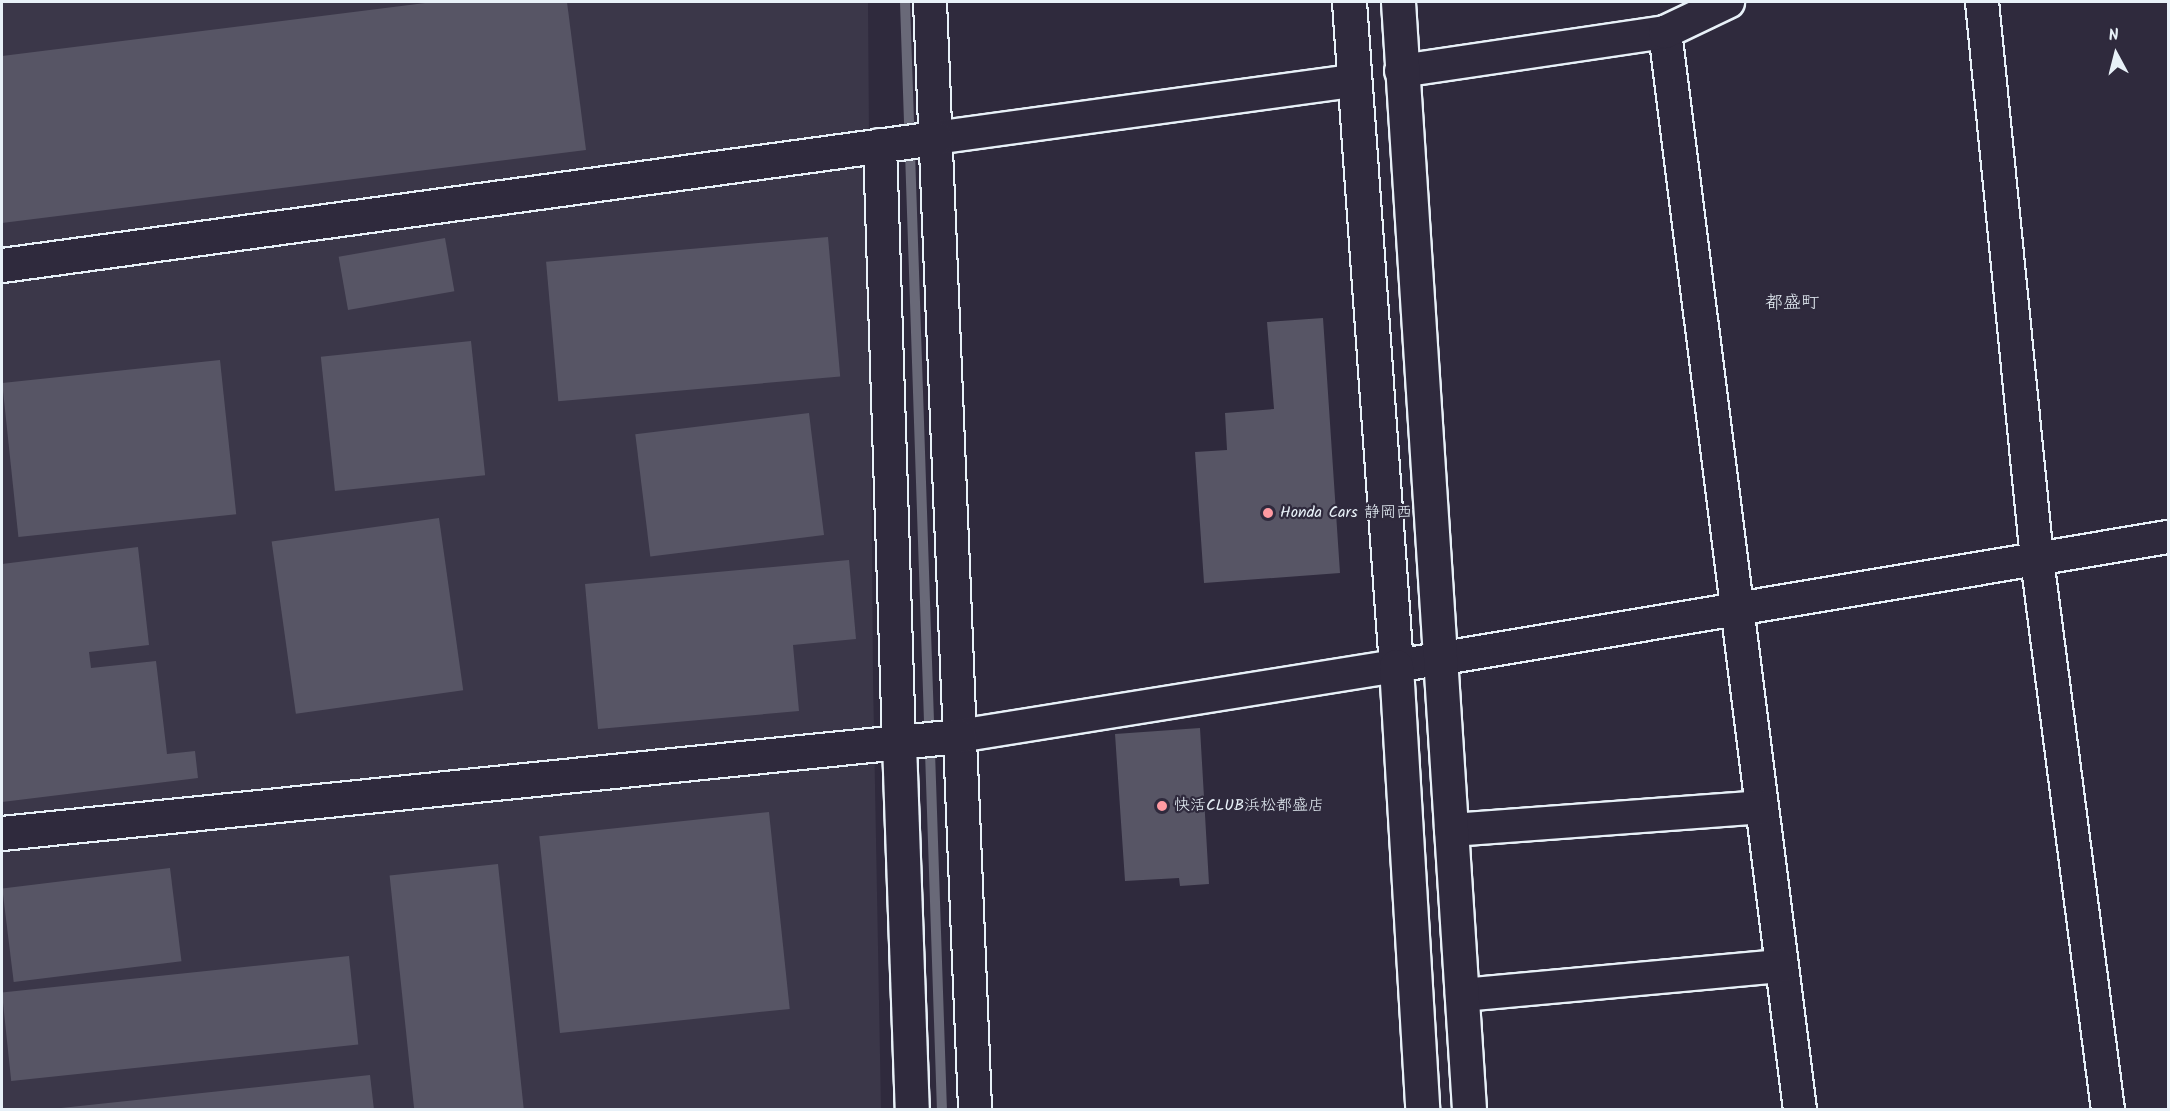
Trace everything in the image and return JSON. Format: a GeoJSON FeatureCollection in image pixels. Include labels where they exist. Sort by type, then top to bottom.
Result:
{"type":"FeatureCollection","features":[{"type":"Feature","properties":{"kind":"street"},"geometry":{"type":"LineString","coordinates":[[930,2],[975,1110]]}},
{"type":"Feature","properties":{"kind":"street"},"geometry":{"type":"LineString","coordinates":[[1349,2],[1396,666],[1422,1110]]}},
{"type":"Feature","properties":{"kind":"street"},"geometry":{"type":"LineString","coordinates":[[1398,2],[1469,1110]]}},
{"type":"Feature","properties":{"kind":"street"},"geometry":{"type":"LineString","coordinates":[[1401,71],[1665,32],[1728,2]]}},
{"type":"Feature","properties":{"kind":"street"},"geometry":{"type":"LineString","coordinates":[[1982,2],[2037,559],[2108,1110]]}},
{"type":"Feature","properties":{"kind":"street"},"geometry":{"type":"LineString","coordinates":[[1665,32],[1735,608],[1800,1110]]}},
{"type":"Feature","properties":{"kind":"street"},"geometry":{"type":"LineString","coordinates":[[2,265],[1353,81]]}},
{"type":"Feature","properties":{"kind":"street"},"geometry":{"type":"LineString","coordinates":[[880,145],[912,1110]]}},
{"type":"Feature","properties":{"kind":"street"},"geometry":{"type":"LineString","coordinates":[[2,833],[959,736],[1441,659],[2169,537]]}},
{"type":"Feature","properties":{"kind":"street"},"geometry":{"type":"LineString","coordinates":[[1451,830],[1761,807]]}},
{"type":"Feature","properties":{"kind":"street"},"geometry":{"type":"LineString","coordinates":[[1462,995],[1781,966]]}},
{"type":"Feature","properties":{"kind":"shaded area"},"geometry":{"type":"Polygon","coordinates":[[[2,2],[868,2],[873,678],[881,1109],[2,1110],[2,2]]]}},
{"type":"Feature","properties":{"kind":"building"},"geometry":{"type":"Polygon","coordinates":[[[433,2],[567,2],[586,150],[2,223],[2,56],[433,2]]]}},
{"type":"Feature","properties":{"kind":"building"},"geometry":{"type":"Polygon","coordinates":[[[828,237],[840,376],[558,401],[546,262],[828,237]]]}},
{"type":"Feature","properties":{"kind":"building"},"geometry":{"type":"Polygon","coordinates":[[[445,238],[454,291],[348,310],[339,257],[445,238]]]}},
{"type":"Feature","properties":{"kind":"building","name":"Honda Cars 静岡西"},"geometry":{"type":"Polygon","coordinates":[[[1323,318],[1340,573],[1204,583],[1195,452],[1227,450],[1225,413],[1274,409],[1267,322],[1323,318]]]}},
{"type":"Feature","properties":{"kind":"building"},"geometry":{"type":"Polygon","coordinates":[[[471,341],[485,475],[335,491],[321,357],[471,341]]]}},
{"type":"Feature","properties":{"kind":"building"},"geometry":{"type":"Polygon","coordinates":[[[220,360],[236,514],[18,537],[2,383],[220,360]]]}},
{"type":"Feature","properties":{"kind":"building"},"geometry":{"type":"Polygon","coordinates":[[[809,413],[824,535],[650,556],[635,434],[809,413]]]}},
{"type":"Feature","properties":{"kind":"building"},"geometry":{"type":"Polygon","coordinates":[[[439,518],[463,690],[296,714],[272,542],[439,518]]]}},
{"type":"Feature","properties":{"kind":"building"},"geometry":{"type":"Polygon","coordinates":[[[138,547],[149,645],[89,652],[91,668],[156,661],[167,754],[195,751],[198,778],[2,802],[2,564],[138,547]]]}},
{"type":"Feature","properties":{"kind":"building"},"geometry":{"type":"Polygon","coordinates":[[[849,560],[856,639],[793,645],[799,711],[598,729],[585,584],[849,560]]]}},
{"type":"Feature","properties":{"kind":"building","name":"快活CLUB浜松都盛店"},"geometry":{"type":"Polygon","coordinates":[[[1200,728],[1209,884],[1180,886],[1179,878],[1125,881],[1115,734],[1200,728]]]}},
{"type":"Feature","properties":{"kind":"building"},"geometry":{"type":"Polygon","coordinates":[[[769,812],[790,1009],[560,1033],[539,836],[769,812]]]}},
{"type":"Feature","properties":{"kind":"building"},"geometry":{"type":"Polygon","coordinates":[[[498,864],[524,1110],[414,1110],[390,875],[498,864]]]}},
{"type":"Feature","properties":{"kind":"building"},"geometry":{"type":"Polygon","coordinates":[[[170,868],[181,961],[14,982],[2,889],[170,868]]]}},
{"type":"Feature","properties":{"kind":"building"},"geometry":{"type":"Polygon","coordinates":[[[349,956],[358,1045],[11,1081],[2,992],[349,956]]]}},
{"type":"Feature","properties":{"kind":"building"},"geometry":{"type":"Polygon","coordinates":[[[370,1075],[374,1110],[61,1110],[61,1108],[370,1075]]]}},
{"type":"Feature","properties":{"kind":"waterway"},"geometry":{"type":"LineString","coordinates":[[905,2],[942,1110]]}},
{"type":"Feature","properties":{"kind":"place","name":"Honda Cars 静岡西"},"geometry":{"type":"Point","coordinates":[1268,513]}},
{"type":"Feature","properties":{"kind":"place","name":"快活CLUB浜松都盛店"},"geometry":{"type":"Point","coordinates":[1162,806]}},
{"type":"Feature","properties":{"kind":"district","name":"都盛町"},"geometry":{"type":"Point","coordinates":[1792,304]}}]}
